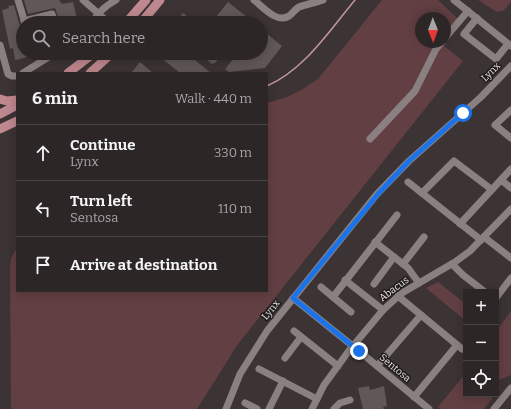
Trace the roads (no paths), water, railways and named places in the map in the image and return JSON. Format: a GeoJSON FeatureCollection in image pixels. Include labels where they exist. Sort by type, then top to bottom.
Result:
{"type":"FeatureCollection","features":[{"type":"Feature","properties":{"kind":"main road"},"geometry":{"type":"LineString","coordinates":[[132,16],[146,0]]}},
{"type":"Feature","properties":{"kind":"main road"},"geometry":{"type":"LineString","coordinates":[[147,16],[160,0]]}},
{"type":"Feature","properties":{"kind":"main road"},"geometry":{"type":"LineString","coordinates":[[69,72],[85,60]]}},
{"type":"Feature","properties":{"kind":"main road"},"geometry":{"type":"LineString","coordinates":[[91,72],[104,60]]}},
{"type":"Feature","properties":{"kind":"main road"},"geometry":{"type":"LineString","coordinates":[[0,99],[7,101],[16,100]]}},
{"type":"Feature","properties":{"kind":"main road"},"geometry":{"type":"LineString","coordinates":[[0,114],[16,106]]}},
{"type":"Feature","properties":{"kind":"main road"},"geometry":{"type":"LineString","coordinates":[[0,129],[16,121]]}},
{"type":"Feature","properties":{"kind":"street"},"geometry":{"type":"LineString","coordinates":[[18,0],[23,16]]}},
{"type":"Feature","properties":{"kind":"street"},"geometry":{"type":"LineString","coordinates":[[83,0],[101,16]]}},
{"type":"Feature","properties":{"kind":"street"},"geometry":{"type":"LineString","coordinates":[[96,16],[109,4],[116,0]]}},
{"type":"Feature","properties":{"kind":"street"},"geometry":{"type":"LineString","coordinates":[[254,0],[277,18],[284,18],[289,16],[297,8],[323,0]]}},
{"type":"Feature","properties":{"kind":"street"},"geometry":{"type":"LineString","coordinates":[[454,0],[477,18],[509,45],[496,59],[464,34],[477,18]]}},
{"type":"Feature","properties":{"kind":"street"},"geometry":{"type":"LineString","coordinates":[[451,31],[468,11]]}},
{"type":"Feature","properties":{"kind":"street"},"geometry":{"type":"LineString","coordinates":[[0,45],[8,74],[16,76]]}},
{"type":"Feature","properties":{"kind":"street"},"geometry":{"type":"LineString","coordinates":[[370,139],[415,91],[437,48]]}},
{"type":"Feature","properties":{"kind":"street"},"geometry":{"type":"LineString","coordinates":[[25,72],[44,60]]}},
{"type":"Feature","properties":{"kind":"street","name":"Lynx"},"geometry":{"type":"LineString","coordinates":[[228,407],[240,374],[267,331],[378,194],[409,161],[481,97],[511,66]]}},
{"type":"Feature","properties":{"kind":"street"},"geometry":{"type":"LineString","coordinates":[[511,110],[495,125],[511,138]]}},
{"type":"Feature","properties":{"kind":"street"},"geometry":{"type":"LineString","coordinates":[[422,193],[454,161],[491,190]]}},
{"type":"Feature","properties":{"kind":"street"},"geometry":{"type":"LineString","coordinates":[[460,224],[511,169]]}},
{"type":"Feature","properties":{"kind":"street"},"geometry":{"type":"LineString","coordinates":[[502,180],[511,188]]}},
{"type":"Feature","properties":{"kind":"street"},"geometry":{"type":"LineString","coordinates":[[408,182],[460,224],[511,258]]}},
{"type":"Feature","properties":{"kind":"street","name":"Abacus"},"geometry":{"type":"LineString","coordinates":[[312,409],[324,385],[353,346],[383,310],[398,296],[452,264],[470,250],[482,238],[508,218],[511,209]]}},
{"type":"Feature","properties":{"kind":"street"},"geometry":{"type":"LineString","coordinates":[[333,297],[397,215]]}},
{"type":"Feature","properties":{"kind":"street"},"geometry":{"type":"LineString","coordinates":[[403,264],[424,237]]}},
{"type":"Feature","properties":{"kind":"street"},"geometry":{"type":"LineString","coordinates":[[375,242],[414,274],[419,283]]}},
{"type":"Feature","properties":{"kind":"street"},"geometry":{"type":"LineString","coordinates":[[374,284],[394,257]]}},
{"type":"Feature","properties":{"kind":"street"},"geometry":{"type":"LineString","coordinates":[[452,264],[462,275],[481,289]]}},
{"type":"Feature","properties":{"kind":"street"},"geometry":{"type":"LineString","coordinates":[[499,294],[511,278]]}},
{"type":"Feature","properties":{"kind":"street"},"geometry":{"type":"LineString","coordinates":[[345,280],[383,310]]}},
{"type":"Feature","properties":{"kind":"street"},"geometry":{"type":"LineString","coordinates":[[321,287],[352,312]]}},
{"type":"Feature","properties":{"kind":"street"},"geometry":{"type":"LineString","coordinates":[[398,296],[459,347],[414,397]]}},
{"type":"Feature","properties":{"kind":"street","name":"Sentosa"},"geometry":{"type":"LineString","coordinates":[[293,298],[429,409]]}},
{"type":"Feature","properties":{"kind":"street"},"geometry":{"type":"LineString","coordinates":[[377,366],[420,315]]}},
{"type":"Feature","properties":{"kind":"street"},"geometry":{"type":"LineString","coordinates":[[294,331],[338,366]]}},
{"type":"Feature","properties":{"kind":"street"},"geometry":{"type":"LineString","coordinates":[[285,358],[301,337]]}},
{"type":"Feature","properties":{"kind":"street"},"geometry":{"type":"LineString","coordinates":[[259,369],[317,399]]}},
{"type":"Feature","properties":{"kind":"street"},"geometry":{"type":"LineString","coordinates":[[269,409],[283,381]]}},
{"type":"Feature","properties":{"kind":"street"},"geometry":{"type":"LineString","coordinates":[[494,409],[511,388]]}},
{"type":"Feature","properties":{"kind":"street"},"geometry":{"type":"LineString","coordinates":[[336,407],[350,400]]}},
{"type":"Feature","properties":{"kind":"street"},"geometry":{"type":"LineString","coordinates":[[245,403],[257,409]]}},
{"type":"Feature","properties":{"kind":"waterway"},"geometry":{"type":"LineString","coordinates":[[268,86],[281,79],[305,59],[316,48],[355,0]]}}]}
